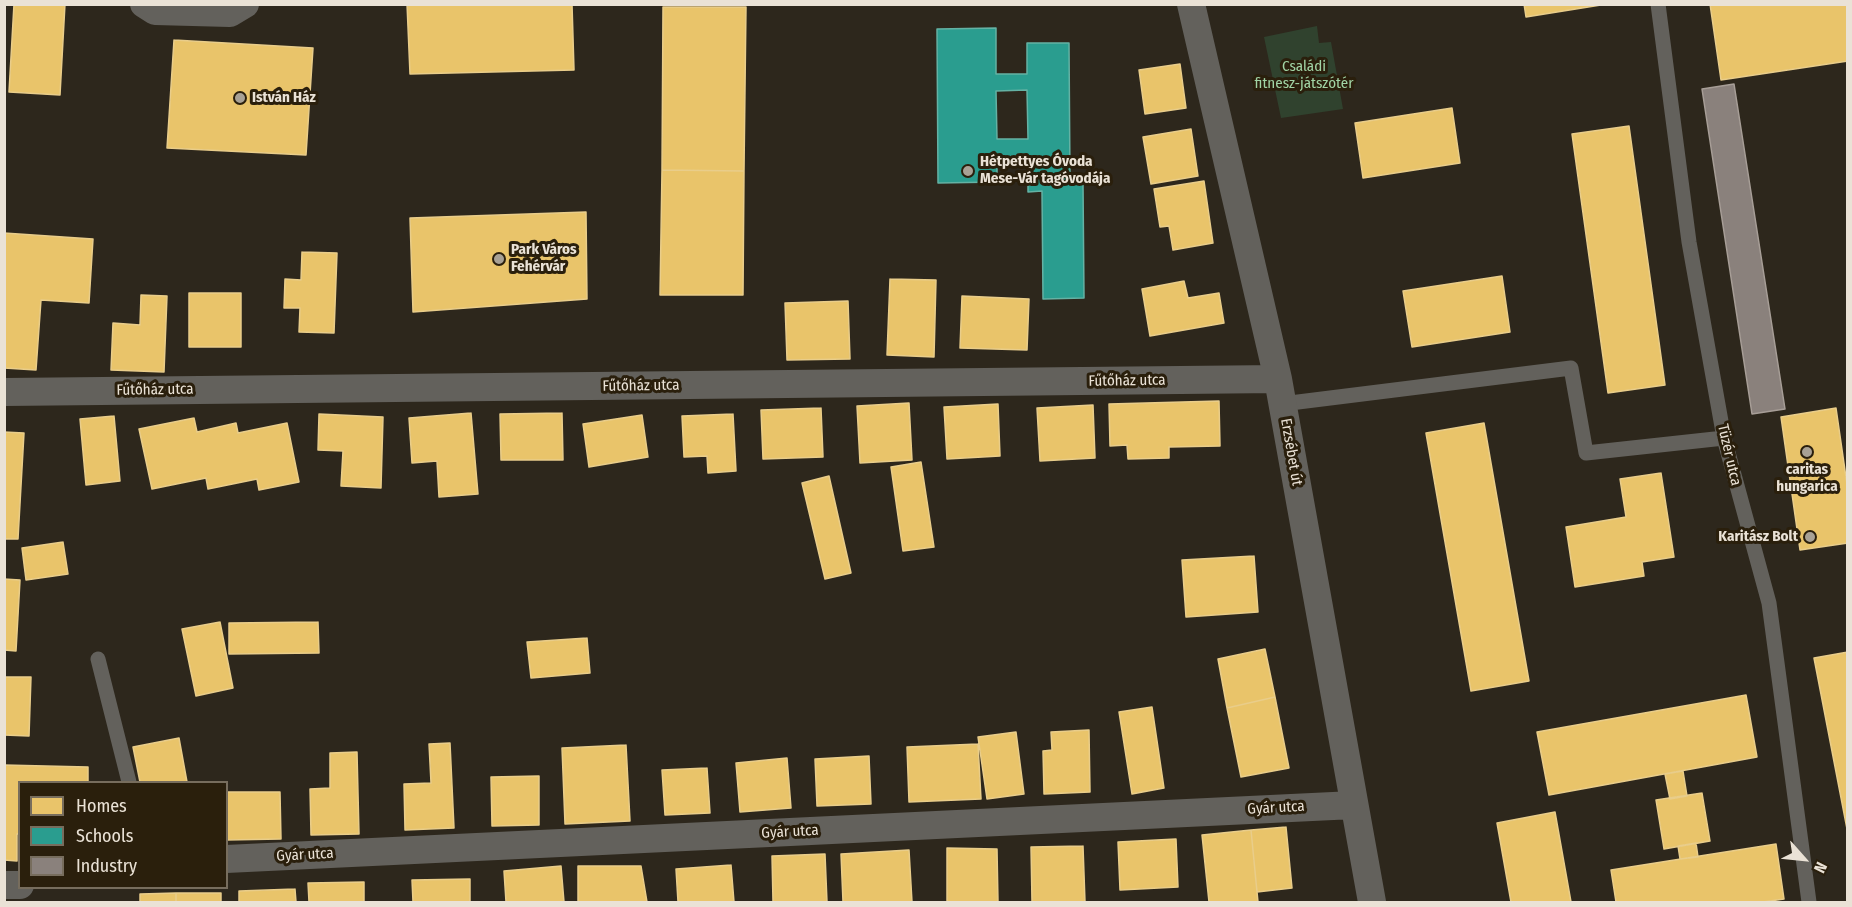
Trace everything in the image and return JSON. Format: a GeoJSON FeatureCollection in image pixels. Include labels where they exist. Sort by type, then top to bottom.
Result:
{"type":"FeatureCollection","features":[{"type":"Feature","properties":{"kind":"street"},"geometry":{"type":"LineString","coordinates":[[144,4],[156,11],[230,13],[245,4]]}},
{"type":"Feature","properties":{"kind":"street","name":"Erzsébet út"},"geometry":{"type":"LineString","coordinates":[[1191,4],[1280,392],[1372,903]]}},
{"type":"Feature","properties":{"kind":"street","name":"Fűtőház utca"},"geometry":{"type":"LineString","coordinates":[[4,392],[1280,392]]}},
{"type":"Feature","properties":{"kind":"street","name":"Gyár utca"},"geometry":{"type":"LineString","coordinates":[[228,859],[1354,804]]}},
{"type":"Feature","properties":{"kind":"lane","name":"Tüzér utca"},"geometry":{"type":"LineString","coordinates":[[1658,4],[1689,242],[1724,438],[1769,603],[1809,903]]}},
{"type":"Feature","properties":{"kind":"lane"},"geometry":{"type":"LineString","coordinates":[[1280,392],[1571,368],[1586,453],[1724,438]]}},
{"type":"Feature","properties":{"kind":"lane"},"geometry":{"type":"LineString","coordinates":[[98,659],[128,781]]}},
{"type":"Feature","properties":{"kind":"green space","name":"Családi fitnesz-játszótér"},"geometry":{"type":"Polygon","coordinates":[[[1317,26],[1319,43],[1331,42],[1343,109],[1281,118],[1264,37],[1317,26]]]}},
{"type":"Feature","properties":{"kind":"building: Homes"},"geometry":{"type":"Polygon","coordinates":[[[14,4],[65,4],[60,95],[9,92],[14,4]]]}},
{"type":"Feature","properties":{"kind":"building: Homes"},"geometry":{"type":"Polygon","coordinates":[[[407,4],[572,4],[574,70],[410,74],[407,4]]]}},
{"type":"Feature","properties":{"kind":"building: Homes"},"geometry":{"type":"Polygon","coordinates":[[[1524,4],[1607,4],[1526,17],[1524,4]]]}},
{"type":"Feature","properties":{"kind":"building: Homes"},"geometry":{"type":"Polygon","coordinates":[[[1710,4],[1848,4],[1848,61],[1721,80],[1710,4]]]}},
{"type":"Feature","properties":{"kind":"building: Homes"},"geometry":{"type":"Polygon","coordinates":[[[663,7],[746,7],[744,171],[662,170],[663,7]]]}},
{"type":"Feature","properties":{"kind":"building: Homes","name":"István Ház"},"geometry":{"type":"Polygon","coordinates":[[[174,40],[313,48],[306,155],[167,148],[174,40]]]}},
{"type":"Feature","properties":{"kind":"building: Homes"},"geometry":{"type":"Polygon","coordinates":[[[1180,64],[1186,108],[1145,114],[1139,70],[1180,64]]]}},
{"type":"Feature","properties":{"kind":"building: Homes"},"geometry":{"type":"Polygon","coordinates":[[[1452,108],[1460,163],[1363,178],[1355,123],[1452,108]]]}},
{"type":"Feature","properties":{"kind":"building: Homes"},"geometry":{"type":"Polygon","coordinates":[[[1629,126],[1665,385],[1608,393],[1572,134],[1629,126]]]}},
{"type":"Feature","properties":{"kind":"building: Homes"},"geometry":{"type":"Polygon","coordinates":[[[1191,129],[1198,176],[1151,184],[1143,137],[1191,129]]]}},
{"type":"Feature","properties":{"kind":"building: Homes"},"geometry":{"type":"Polygon","coordinates":[[[662,170],[744,171],[743,295],[660,295],[662,170]]]}},
{"type":"Feature","properties":{"kind":"building: Homes"},"geometry":{"type":"Polygon","coordinates":[[[1204,181],[1213,243],[1173,250],[1169,226],[1160,227],[1154,189],[1204,181]]]}},
{"type":"Feature","properties":{"kind":"building: Homes","name":"Park Város Fehérvár"},"geometry":{"type":"Polygon","coordinates":[[[586,212],[587,299],[413,312],[410,218],[586,212]]]}},
{"type":"Feature","properties":{"kind":"building: Homes"},"geometry":{"type":"Polygon","coordinates":[[[4,233],[93,239],[89,303],[41,300],[36,370],[4,368],[4,233]]]}},
{"type":"Feature","properties":{"kind":"building: Homes"},"geometry":{"type":"Polygon","coordinates":[[[302,252],[337,253],[334,333],[299,332],[300,308],[284,308],[285,279],[301,280],[302,252]]]}},
{"type":"Feature","properties":{"kind":"building: Homes"},"geometry":{"type":"Polygon","coordinates":[[[1502,276],[1510,332],[1412,347],[1403,291],[1502,276]]]}},
{"type":"Feature","properties":{"kind":"building: Homes"},"geometry":{"type":"Polygon","coordinates":[[[890,279],[936,280],[934,357],[887,355],[890,279]]]}},
{"type":"Feature","properties":{"kind":"building: Homes"},"geometry":{"type":"Polygon","coordinates":[[[1184,281],[1188,298],[1219,293],[1224,323],[1150,336],[1142,289],[1184,281]]]}},
{"type":"Feature","properties":{"kind":"building: Homes"},"geometry":{"type":"Polygon","coordinates":[[[189,293],[241,293],[241,347],[189,347],[189,293]]]}},
{"type":"Feature","properties":{"kind":"building: Homes"},"geometry":{"type":"Polygon","coordinates":[[[141,295],[167,296],[164,372],[111,370],[113,323],[140,325],[141,295]]]}},
{"type":"Feature","properties":{"kind":"building: Homes"},"geometry":{"type":"Polygon","coordinates":[[[962,296],[1029,299],[1027,350],[960,348],[962,296]]]}},
{"type":"Feature","properties":{"kind":"building: Homes"},"geometry":{"type":"Polygon","coordinates":[[[848,301],[850,359],[787,360],[785,303],[848,301]]]}},
{"type":"Feature","properties":{"kind":"building: Homes"},"geometry":{"type":"Polygon","coordinates":[[[1219,401],[1220,446],[1169,447],[1169,458],[1128,459],[1127,445],[1110,446],[1109,404],[1219,401]]]}},
{"type":"Feature","properties":{"kind":"building: Homes"},"geometry":{"type":"Polygon","coordinates":[[[909,403],[912,460],[860,463],[857,406],[909,403]]]}},
{"type":"Feature","properties":{"kind":"building: Homes"},"geometry":{"type":"Polygon","coordinates":[[[998,404],[1000,456],[947,459],[944,407],[998,404]]]}},
{"type":"Feature","properties":{"kind":"building: Homes"},"geometry":{"type":"Polygon","coordinates":[[[1093,405],[1095,458],[1040,461],[1037,408],[1093,405]]]}},
{"type":"Feature","properties":{"kind":"building: Homes"},"geometry":{"type":"Polygon","coordinates":[[[821,408],[823,457],[763,459],[761,410],[821,408]]]}},
{"type":"Feature","properties":{"kind":"building: Homes"},"geometry":{"type":"Polygon","coordinates":[[[1836,408],[1848,491],[1848,543],[1800,550],[1781,417],[1836,408]]]}},
{"type":"Feature","properties":{"kind":"building: Homes"},"geometry":{"type":"Polygon","coordinates":[[[471,413],[478,494],[439,497],[437,461],[412,463],[409,418],[471,413]]]}},
{"type":"Feature","properties":{"kind":"building: Homes"},"geometry":{"type":"Polygon","coordinates":[[[562,413],[563,460],[501,460],[500,414],[562,413]]]}},
{"type":"Feature","properties":{"kind":"building: Homes"},"geometry":{"type":"Polygon","coordinates":[[[319,414],[383,417],[381,488],[341,486],[343,451],[318,450],[319,414]]]}},
{"type":"Feature","properties":{"kind":"building: Homes"},"geometry":{"type":"Polygon","coordinates":[[[733,414],[736,471],[708,473],[707,456],[684,457],[682,416],[733,414]]]}},
{"type":"Feature","properties":{"kind":"building: Homes"},"geometry":{"type":"Polygon","coordinates":[[[642,415],[648,457],[589,467],[583,424],[642,415]]]}},
{"type":"Feature","properties":{"kind":"building: Homes"},"geometry":{"type":"Polygon","coordinates":[[[114,416],[120,481],[86,485],[80,419],[114,416]]]}},
{"type":"Feature","properties":{"kind":"building: Homes"},"geometry":{"type":"Polygon","coordinates":[[[194,418],[197,432],[236,423],[238,433],[287,423],[299,482],[259,490],[257,479],[208,489],[206,478],[152,489],[139,429],[194,418]]]}},
{"type":"Feature","properties":{"kind":"building: Homes"},"geometry":{"type":"Polygon","coordinates":[[[1484,423],[1529,681],[1471,691],[1426,433],[1484,423]]]}},
{"type":"Feature","properties":{"kind":"building: Homes"},"geometry":{"type":"Polygon","coordinates":[[[4,432],[24,433],[18,539],[4,539],[4,432]]]}},
{"type":"Feature","properties":{"kind":"building: Homes"},"geometry":{"type":"Polygon","coordinates":[[[921,462],[934,547],[903,551],[891,467],[921,462]]]}},
{"type":"Feature","properties":{"kind":"building: Homes"},"geometry":{"type":"Polygon","coordinates":[[[1661,473],[1674,557],[1642,562],[1644,576],[1575,587],[1566,527],[1626,517],[1620,479],[1661,473]]]}},
{"type":"Feature","properties":{"kind":"building: Homes"},"geometry":{"type":"Polygon","coordinates":[[[829,476],[851,573],[825,579],[802,483],[829,476]]]}},
{"type":"Feature","properties":{"kind":"building: Homes"},"geometry":{"type":"Polygon","coordinates":[[[63,542],[68,574],[26,580],[22,548],[63,542]]]}},
{"type":"Feature","properties":{"kind":"building: Homes"},"geometry":{"type":"Polygon","coordinates":[[[1254,556],[1258,612],[1186,617],[1182,560],[1254,556]]]}},
{"type":"Feature","properties":{"kind":"building: Homes"},"geometry":{"type":"Polygon","coordinates":[[[4,579],[20,580],[16,651],[4,650],[4,579]]]}},
{"type":"Feature","properties":{"kind":"building: Homes"},"geometry":{"type":"Polygon","coordinates":[[[220,622],[233,688],[196,696],[182,629],[220,622]]]}},
{"type":"Feature","properties":{"kind":"building: Homes"},"geometry":{"type":"Polygon","coordinates":[[[318,622],[319,653],[229,654],[229,623],[318,622]]]}},
{"type":"Feature","properties":{"kind":"building: Homes"},"geometry":{"type":"Polygon","coordinates":[[[587,638],[590,673],[531,678],[527,642],[587,638]]]}},
{"type":"Feature","properties":{"kind":"building: Homes"},"geometry":{"type":"Polygon","coordinates":[[[1265,649],[1275,697],[1227,708],[1218,659],[1265,649]]]}},
{"type":"Feature","properties":{"kind":"building: Homes"},"geometry":{"type":"Polygon","coordinates":[[[1848,652],[1848,834],[1814,658],[1848,652]]]}},
{"type":"Feature","properties":{"kind":"building: Homes"},"geometry":{"type":"Polygon","coordinates":[[[4,677],[31,677],[29,736],[4,735],[4,677]]]}},
{"type":"Feature","properties":{"kind":"building: Homes"},"geometry":{"type":"Polygon","coordinates":[[[1746,695],[1757,757],[1549,795],[1537,732],[1746,695]]]}},
{"type":"Feature","properties":{"kind":"building: Homes"},"geometry":{"type":"Polygon","coordinates":[[[1275,697],[1289,768],[1241,777],[1227,708],[1275,697]]]}},
{"type":"Feature","properties":{"kind":"building: Homes"},"geometry":{"type":"Polygon","coordinates":[[[1152,707],[1164,788],[1132,794],[1119,712],[1152,707]]]}},
{"type":"Feature","properties":{"kind":"building: Homes"},"geometry":{"type":"Polygon","coordinates":[[[1089,730],[1090,792],[1044,794],[1043,751],[1052,750],[1051,732],[1089,730]]]}},
{"type":"Feature","properties":{"kind":"building: Homes"},"geometry":{"type":"Polygon","coordinates":[[[1016,732],[1024,794],[987,799],[978,737],[1016,732]]]}},
{"type":"Feature","properties":{"kind":"building: Homes"},"geometry":{"type":"Polygon","coordinates":[[[179,738],[187,781],[140,781],[133,747],[179,738]]]}},
{"type":"Feature","properties":{"kind":"building: Homes"},"geometry":{"type":"Polygon","coordinates":[[[450,743],[454,828],[405,830],[404,784],[431,783],[429,744],[450,743]]]}},
{"type":"Feature","properties":{"kind":"building: Homes"},"geometry":{"type":"Polygon","coordinates":[[[978,744],[981,799],[909,802],[907,747],[978,744]]]}},
{"type":"Feature","properties":{"kind":"building: Homes"},"geometry":{"type":"Polygon","coordinates":[[[626,745],[630,821],[565,824],[562,748],[626,745]]]}},
{"type":"Feature","properties":{"kind":"building: Homes"},"geometry":{"type":"Polygon","coordinates":[[[357,752],[359,834],[311,835],[310,789],[330,788],[330,753],[357,752]]]}},
{"type":"Feature","properties":{"kind":"building: Homes"},"geometry":{"type":"Polygon","coordinates":[[[869,756],[871,804],[817,806],[815,759],[869,756]]]}},
{"type":"Feature","properties":{"kind":"building: Homes"},"geometry":{"type":"Polygon","coordinates":[[[787,758],[791,808],[740,812],[736,763],[787,758]]]}},
{"type":"Feature","properties":{"kind":"building: Homes"},"geometry":{"type":"Polygon","coordinates":[[[4,765],[88,767],[88,781],[18,781],[17,861],[4,860],[4,765]]]}},
{"type":"Feature","properties":{"kind":"building: Homes"},"geometry":{"type":"Polygon","coordinates":[[[707,768],[710,813],[665,815],[662,770],[707,768]]]}},
{"type":"Feature","properties":{"kind":"building: Homes"},"geometry":{"type":"Polygon","coordinates":[[[1683,771],[1687,796],[1670,799],[1665,774],[1683,771]]]}},
{"type":"Feature","properties":{"kind":"building: Homes"},"geometry":{"type":"Polygon","coordinates":[[[539,776],[539,825],[492,826],[491,777],[539,776]]]}},
{"type":"Feature","properties":{"kind":"building: Homes"},"geometry":{"type":"Polygon","coordinates":[[[228,792],[280,792],[281,839],[228,840],[228,792]]]}},
{"type":"Feature","properties":{"kind":"building: Homes"},"geometry":{"type":"Polygon","coordinates":[[[1702,793],[1710,841],[1664,849],[1656,800],[1702,793]]]}},
{"type":"Feature","properties":{"kind":"building: Homes"},"geometry":{"type":"Polygon","coordinates":[[[1555,812],[1571,902],[1511,902],[1497,823],[1555,812]]]}},
{"type":"Feature","properties":{"kind":"building: Homes"},"geometry":{"type":"Polygon","coordinates":[[[1286,827],[1292,888],[1257,892],[1251,830],[1286,827]]]}},
{"type":"Feature","properties":{"kind":"building: Homes"},"geometry":{"type":"Polygon","coordinates":[[[1251,830],[1258,902],[1209,902],[1202,835],[1251,830]]]}},
{"type":"Feature","properties":{"kind":"building: Homes"},"geometry":{"type":"Polygon","coordinates":[[[1176,839],[1178,887],[1120,890],[1118,842],[1176,839]]]}},
{"type":"Feature","properties":{"kind":"building: Homes"},"geometry":{"type":"Polygon","coordinates":[[[1696,843],[1698,857],[1680,859],[1678,846],[1696,843]]]}},
{"type":"Feature","properties":{"kind":"building: Homes"},"geometry":{"type":"Polygon","coordinates":[[[1776,844],[1784,899],[1763,902],[1616,902],[1611,870],[1776,844]]]}},
{"type":"Feature","properties":{"kind":"building: Homes"},"geometry":{"type":"Polygon","coordinates":[[[1083,846],[1085,902],[1032,902],[1031,847],[1083,846]]]}},
{"type":"Feature","properties":{"kind":"building: Homes"},"geometry":{"type":"Polygon","coordinates":[[[947,848],[997,849],[998,902],[947,902],[947,848]]]}},
{"type":"Feature","properties":{"kind":"building: Homes"},"geometry":{"type":"Polygon","coordinates":[[[909,850],[912,902],[843,902],[841,854],[909,850]]]}},
{"type":"Feature","properties":{"kind":"building: Homes"},"geometry":{"type":"Polygon","coordinates":[[[825,854],[827,902],[773,902],[772,856],[825,854]]]}},
{"type":"Feature","properties":{"kind":"building: Homes"},"geometry":{"type":"Polygon","coordinates":[[[731,865],[734,902],[678,902],[676,869],[731,865]]]}},
{"type":"Feature","properties":{"kind":"building: Homes"},"geometry":{"type":"Polygon","coordinates":[[[561,866],[564,902],[506,902],[504,871],[561,866]]]}},
{"type":"Feature","properties":{"kind":"building: Homes"},"geometry":{"type":"Polygon","coordinates":[[[578,866],[641,866],[647,902],[578,902],[578,866]]]}},
{"type":"Feature","properties":{"kind":"building: Homes"},"geometry":{"type":"Polygon","coordinates":[[[470,879],[470,902],[413,902],[412,880],[470,879]]]}},
{"type":"Feature","properties":{"kind":"building: Homes"},"geometry":{"type":"Polygon","coordinates":[[[364,882],[364,902],[309,902],[308,883],[364,882]]]}},
{"type":"Feature","properties":{"kind":"building: Homes"},"geometry":{"type":"Polygon","coordinates":[[[295,889],[296,902],[239,902],[239,891],[295,889]]]}},
{"type":"Feature","properties":{"kind":"building: Homes"},"geometry":{"type":"Polygon","coordinates":[[[176,893],[176,902],[140,902],[140,894],[176,893]]]}},
{"type":"Feature","properties":{"kind":"building: Homes"},"geometry":{"type":"Polygon","coordinates":[[[176,893],[221,893],[221,902],[176,902],[176,893]]]}},
{"type":"Feature","properties":{"kind":"building: Schools","name":"Hétpettyes Óvoda Mese-Vár tagóvodája"},"geometry":{"type":"Polygon","coordinates":[[[996,28],[996,74],[1027,74],[1027,43],[1069,43],[1070,182],[1083,183],[1084,298],[1043,299],[1042,191],[1028,192],[1028,158],[997,159],[997,182],[938,183],[937,29],[996,28]],[[1027,90],[996,91],[997,139],[1028,139],[1027,90]]]}},
{"type":"Feature","properties":{"kind":"building: Industry"},"geometry":{"type":"Polygon","coordinates":[[[1734,84],[1785,409],[1752,414],[1702,89],[1734,84]]]}},
{"type":"Feature","properties":{"kind":"place","name":"István Ház"},"geometry":{"type":"Point","coordinates":[240,98]}},
{"type":"Feature","properties":{"kind":"place","name":"Hétpettyes Óvoda Mese-Vár tagóvodája"},"geometry":{"type":"Point","coordinates":[968,171]}},
{"type":"Feature","properties":{"kind":"place","name":"Park Város Fehérvár"},"geometry":{"type":"Point","coordinates":[499,259]}},
{"type":"Feature","properties":{"kind":"place","name":"caritas hungarica"},"geometry":{"type":"Point","coordinates":[1807,452]}},
{"type":"Feature","properties":{"kind":"place","name":"Karitász Bolt"},"geometry":{"type":"Point","coordinates":[1810,537]}}]}
